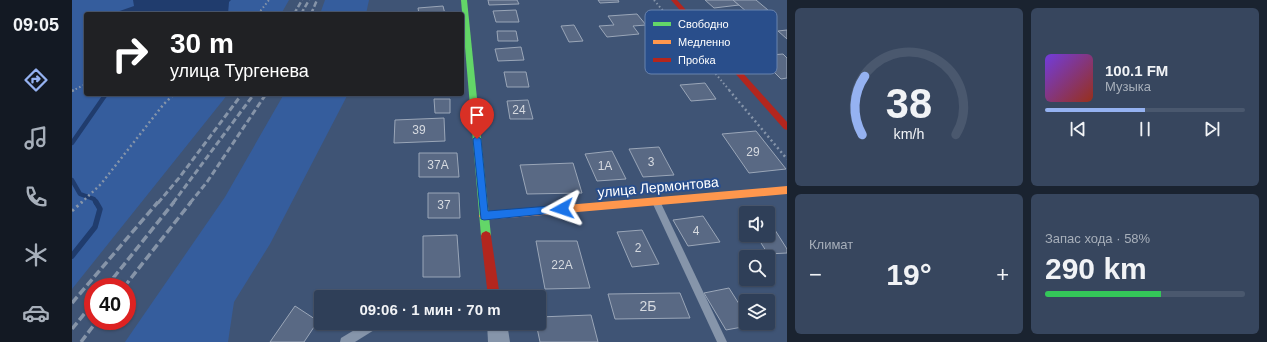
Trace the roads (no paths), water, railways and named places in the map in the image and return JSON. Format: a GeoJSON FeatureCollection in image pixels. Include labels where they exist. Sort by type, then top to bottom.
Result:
{"type":"FeatureCollection","features":[{"type":"Feature","properties":{"kind":"street"},"geometry":{"type":"LineString","coordinates":[[464,0],[484,216],[493,290]]}},
{"type":"Feature","properties":{"kind":"street"},"geometry":{"type":"LineString","coordinates":[[674,0],[683,10]]}},
{"type":"Feature","properties":{"kind":"street"},"geometry":{"type":"LineString","coordinates":[[740,74],[787,127]]}},
{"type":"Feature","properties":{"kind":"street","name":"улица Лермонтова"},"geometry":{"type":"LineString","coordinates":[[484,216],[787,190]]}},
{"type":"Feature","properties":{"kind":"street"},"geometry":{"type":"LineString","coordinates":[[498,330],[499,342]]}},
{"type":"Feature","properties":{"kind":"lane"},"geometry":{"type":"LineString","coordinates":[[655,201],[722,342]]}},
{"type":"Feature","properties":{"kind":"lane"},"geometry":{"type":"LineString","coordinates":[[345,342],[364,330]]}},
{"type":"Feature","properties":{"kind":"waterway"},"geometry":{"type":"LineString","coordinates":[[72,143],[105,96]]}},
{"type":"Feature","properties":{"kind":"waterway"},"geometry":{"type":"LineString","coordinates":[[72,180],[80,194],[94,199],[96,203]]}},
{"type":"Feature","properties":{"kind":"waterway"},"geometry":{"type":"LineString","coordinates":[[72,256],[95,227],[100,209],[96,202]]}},
{"type":"Feature","properties":{"kind":"railway"},"geometry":{"type":"LineString","coordinates":[[295,12],[302,0]]}},
{"type":"Feature","properties":{"kind":"railway"},"geometry":{"type":"LineString","coordinates":[[302,12],[309,0]]}},
{"type":"Feature","properties":{"kind":"railway"},"geometry":{"type":"LineString","coordinates":[[312,12],[317,0]]}},
{"type":"Feature","properties":{"kind":"railway"},"geometry":{"type":"LineString","coordinates":[[158,203],[179,178],[240,96]]}},
{"type":"Feature","properties":{"kind":"railway"},"geometry":{"type":"LineString","coordinates":[[173,203],[253,96]]}},
{"type":"Feature","properties":{"kind":"railway"},"geometry":{"type":"LineString","coordinates":[[190,203],[207,182],[265,96]]}},
{"type":"Feature","properties":{"kind":"railway"},"geometry":{"type":"LineString","coordinates":[[72,303],[158,202]]}},
{"type":"Feature","properties":{"kind":"railway"},"geometry":{"type":"LineString","coordinates":[[113,278],[174,202]]}},
{"type":"Feature","properties":{"kind":"railway"},"geometry":{"type":"LineString","coordinates":[[131,278],[191,202]]}},
{"type":"Feature","properties":{"kind":"railway"},"geometry":{"type":"LineString","coordinates":[[72,329],[84,314]]}},
{"type":"Feature","properties":{"kind":"railway"},"geometry":{"type":"LineString","coordinates":[[81,342],[90,330]]}}]}
